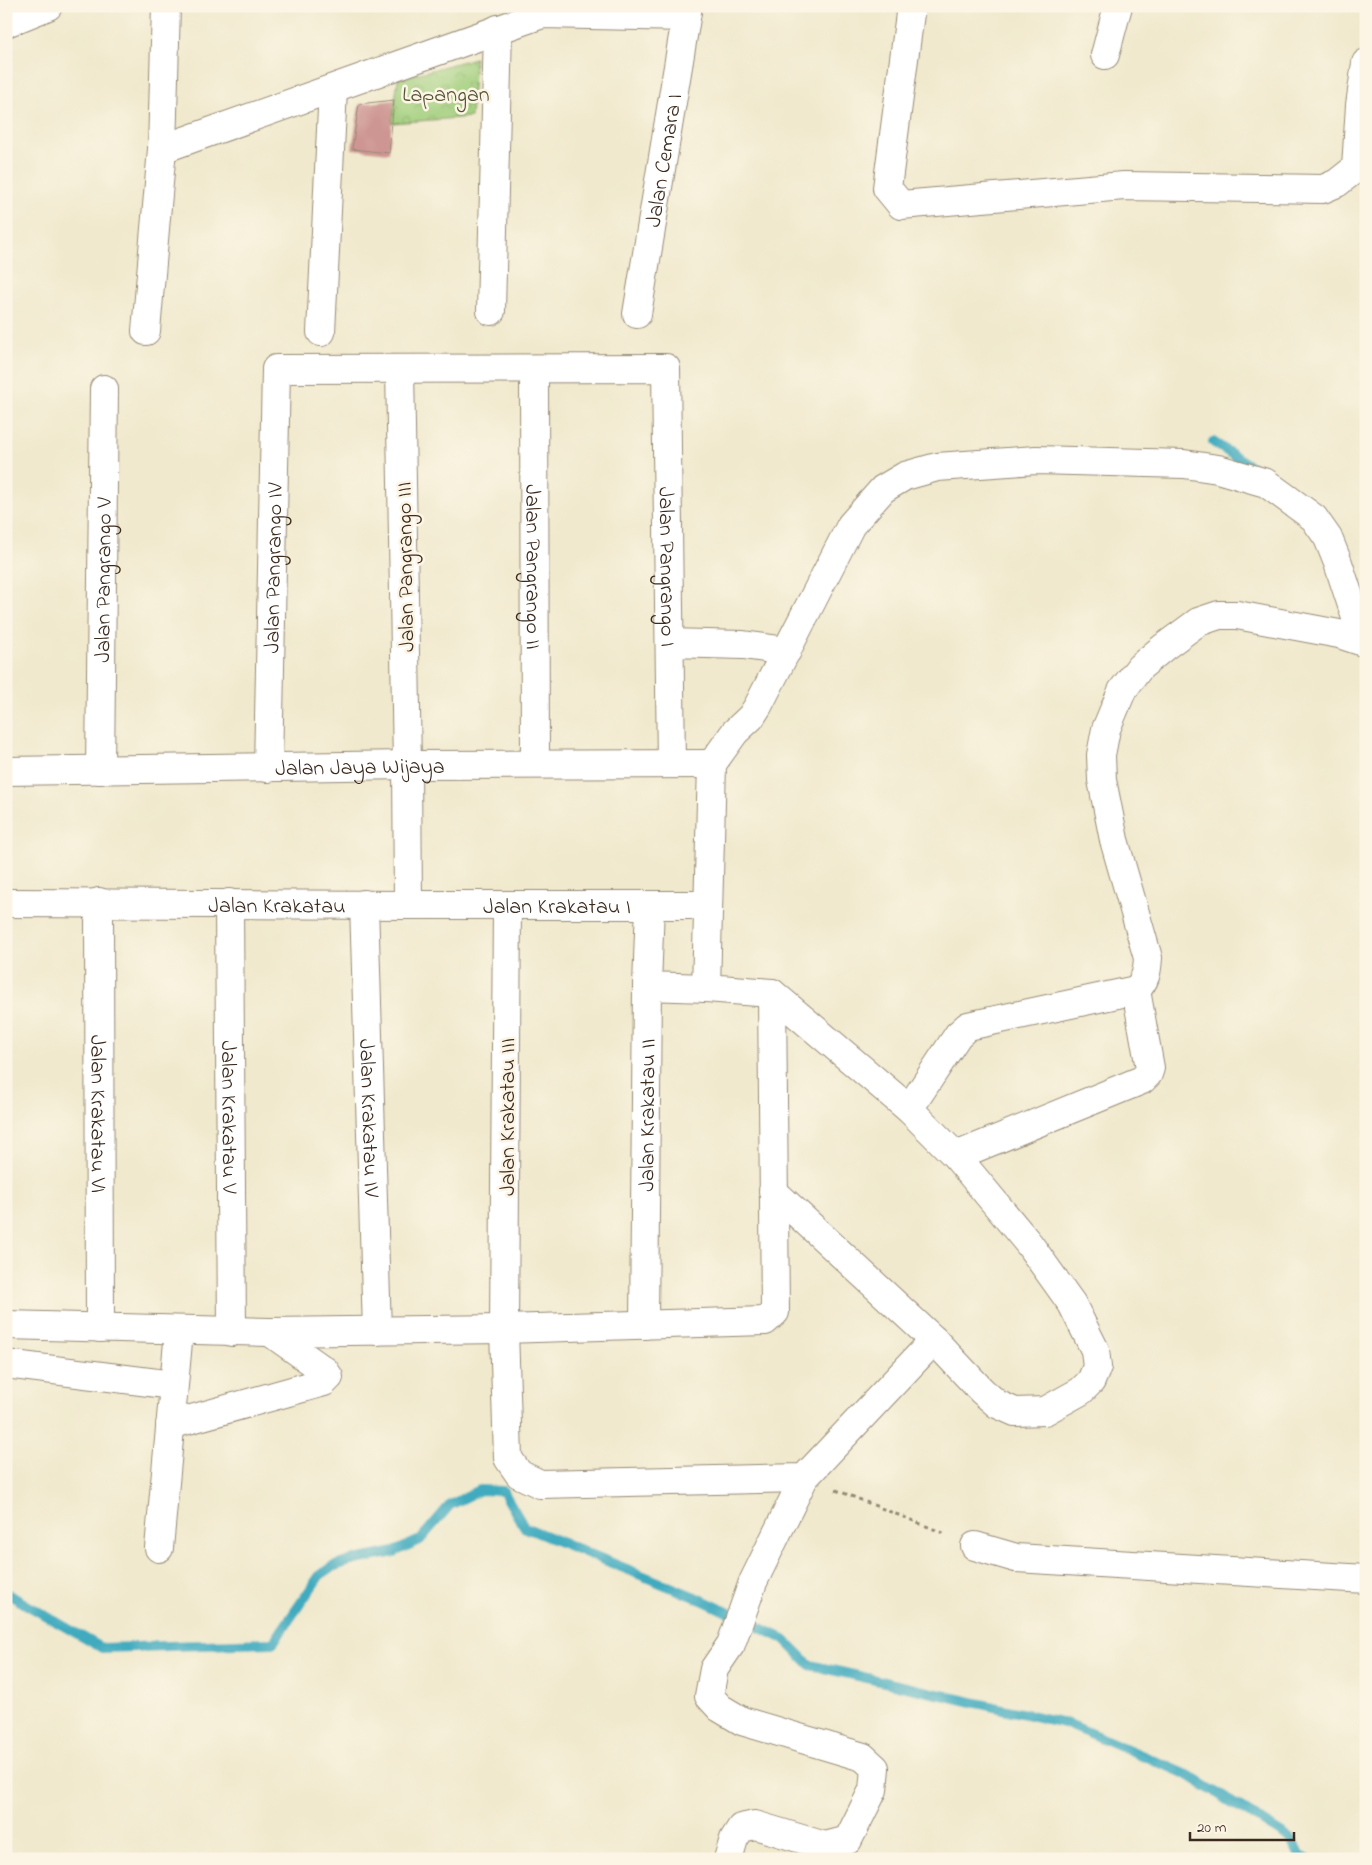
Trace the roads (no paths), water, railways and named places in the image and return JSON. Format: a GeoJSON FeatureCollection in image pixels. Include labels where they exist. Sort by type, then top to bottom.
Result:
{"type":"FeatureCollection","features":[{"type":"Feature","properties":{"kind":"street"},"geometry":{"type":"LineString","coordinates":[[6,23],[48,6]]}},
{"type":"Feature","properties":{"kind":"street"},"geometry":{"type":"LineString","coordinates":[[146,331],[162,149],[166,6]]}},
{"type":"Feature","properties":{"kind":"street"},"geometry":{"type":"LineString","coordinates":[[911,6],[887,188],[901,205],[1124,186],[1323,189],[1337,183],[1356,168],[1360,105],[1366,62]]}},
{"type":"Feature","properties":{"kind":"street"},"geometry":{"type":"LineString","coordinates":[[1105,55],[1118,6]]}},
{"type":"Feature","properties":{"kind":"street"},"geometry":{"type":"LineString","coordinates":[[162,149],[542,14],[687,12]]}},
{"type":"Feature","properties":{"kind":"street","name":"Jalan Cemara I"},"geometry":{"type":"LineString","coordinates":[[637,314],[687,12]]}},
{"type":"Feature","properties":{"kind":"street"},"geometry":{"type":"LineString","coordinates":[[491,311],[498,29]]}},
{"type":"Feature","properties":{"kind":"street"},"geometry":{"type":"LineString","coordinates":[[321,332],[332,89]]}},
{"type":"Feature","properties":{"kind":"street","name":"Jalan Pangrango I"},"geometry":{"type":"LineString","coordinates":[[534,369],[666,368],[670,764]]}},
{"type":"Feature","properties":{"kind":"street","name":"Jalan Pangrango IV"},"geometry":{"type":"LineString","coordinates":[[268,768],[276,369],[400,369]]}},
{"type":"Feature","properties":{"kind":"street"},"geometry":{"type":"LineString","coordinates":[[400,369],[534,369]]}},
{"type":"Feature","properties":{"kind":"street","name":"Jalan Pangrango III"},"geometry":{"type":"LineString","coordinates":[[400,369],[407,765]]}},
{"type":"Feature","properties":{"kind":"street","name":"Jalan Pangrango II"},"geometry":{"type":"LineString","coordinates":[[534,369],[535,764]]}},
{"type":"Feature","properties":{"kind":"street","name":"Jalan Pangrango V"},"geometry":{"type":"LineString","coordinates":[[100,770],[104,389]]}},
{"type":"Feature","properties":{"kind":"street"},"geometry":{"type":"LineString","coordinates":[[706,988],[712,764],[735,732],[751,717],[851,525],[883,489],[906,476],[937,467],[1036,460],[1184,464],[1218,469],[1266,483],[1314,518],[1328,538],[1365,643]]}},
{"type":"Feature","properties":{"kind":"street"},"geometry":{"type":"LineString","coordinates":[[909,1109],[958,1034],[968,1026],[1136,990],[1143,983],[1147,973],[1148,958],[1114,840],[1102,780],[1101,755],[1106,729],[1122,691],[1140,667],[1198,622],[1218,615],[1237,615],[1330,632],[1365,643]]}},
{"type":"Feature","properties":{"kind":"street"},"geometry":{"type":"LineString","coordinates":[[670,643],[742,645],[787,651]]}},
{"type":"Feature","properties":{"kind":"street","name":"Jalan Jaya Wijaya"},"geometry":{"type":"LineString","coordinates":[[6,771],[407,765],[712,764]]}},
{"type":"Feature","properties":{"kind":"street"},"geometry":{"type":"LineString","coordinates":[[407,765],[408,905]]}},
{"type":"Feature","properties":{"kind":"street","name":"Jalan Krakatau VI"},"geometry":{"type":"LineString","coordinates":[[99,902],[100,1328]]}},
{"type":"Feature","properties":{"kind":"street","name":"Jalan Krakatau"},"geometry":{"type":"LineString","coordinates":[[6,903],[408,905]]}},
{"type":"Feature","properties":{"kind":"street","name":"Jalan Krakatau V"},"geometry":{"type":"LineString","coordinates":[[229,903],[232,1332]]}},
{"type":"Feature","properties":{"kind":"street","name":"Jalan Krakatau IV"},"geometry":{"type":"LineString","coordinates":[[364,904],[376,1331]]}},
{"type":"Feature","properties":{"kind":"street","name":"Jalan Krakatau I"},"geometry":{"type":"LineString","coordinates":[[408,905],[707,905]]}},
{"type":"Feature","properties":{"kind":"street","name":"Jalan Krakatau III"},"geometry":{"type":"LineString","coordinates":[[507,905],[504,1329],[508,1458],[518,1474],[540,1484],[804,1478]]}},
{"type":"Feature","properties":{"kind":"street","name":"Jalan Krakatau II"},"geometry":{"type":"LineString","coordinates":[[644,1325],[647,986],[650,905]]}},
{"type":"Feature","properties":{"kind":"street"},"geometry":{"type":"LineString","coordinates":[[647,986],[772,993],[909,1109],[956,1156],[1029,1244],[1072,1304],[1095,1350],[1097,1367],[1091,1381],[1081,1391],[1045,1411],[1015,1412],[996,1404],[934,1340],[773,1191]]}},
{"type":"Feature","properties":{"kind":"street"},"geometry":{"type":"LineString","coordinates":[[956,1156],[1142,1080],[1148,1074],[1150,1068],[1136,990]]}},
{"type":"Feature","properties":{"kind":"street"},"geometry":{"type":"LineString","coordinates":[[6,1325],[270,1332],[504,1329],[765,1321],[775,1312],[772,993]]}},
{"type":"Feature","properties":{"kind":"street"},"geometry":{"type":"LineString","coordinates":[[159,1548],[179,1331]]}},
{"type":"Feature","properties":{"kind":"street"},"geometry":{"type":"LineString","coordinates":[[170,1425],[324,1382],[328,1377],[325,1371],[270,1332]]}},
{"type":"Feature","properties":{"kind":"street"},"geometry":{"type":"LineString","coordinates":[[728,1859],[734,1839],[741,1828],[755,1826],[825,1846],[848,1840],[873,1790],[875,1768],[863,1757],[742,1721],[720,1708],[709,1696],[714,1669],[731,1644],[750,1590],[804,1478],[934,1340]]}},
{"type":"Feature","properties":{"kind":"street"},"geometry":{"type":"LineString","coordinates":[[6,1364],[174,1385]]}},
{"type":"Feature","properties":{"kind":"street"},"geometry":{"type":"LineString","coordinates":[[975,1546],[1016,1558],[1366,1579]]}},
{"type":"Feature","properties":{"kind":"waterway"},"geometry":{"type":"LineString","coordinates":[[1213,442],[1256,470]]}},
{"type":"Feature","properties":{"kind":"waterway"},"geometry":{"type":"LineString","coordinates":[[6,1593],[102,1648],[273,1643],[320,1575],[332,1567],[350,1561],[394,1552],[420,1540],[450,1505],[480,1490],[503,1491],[524,1527],[702,1600],[784,1639],[810,1665],[1069,1724],[1188,1775],[1292,1840],[1299,1855],[1307,1859]]}},
{"type":"Feature","properties":{"kind":"park label","name":"Lapangan"},"geometry":{"type":"Point","coordinates":[446,93]}}]}
